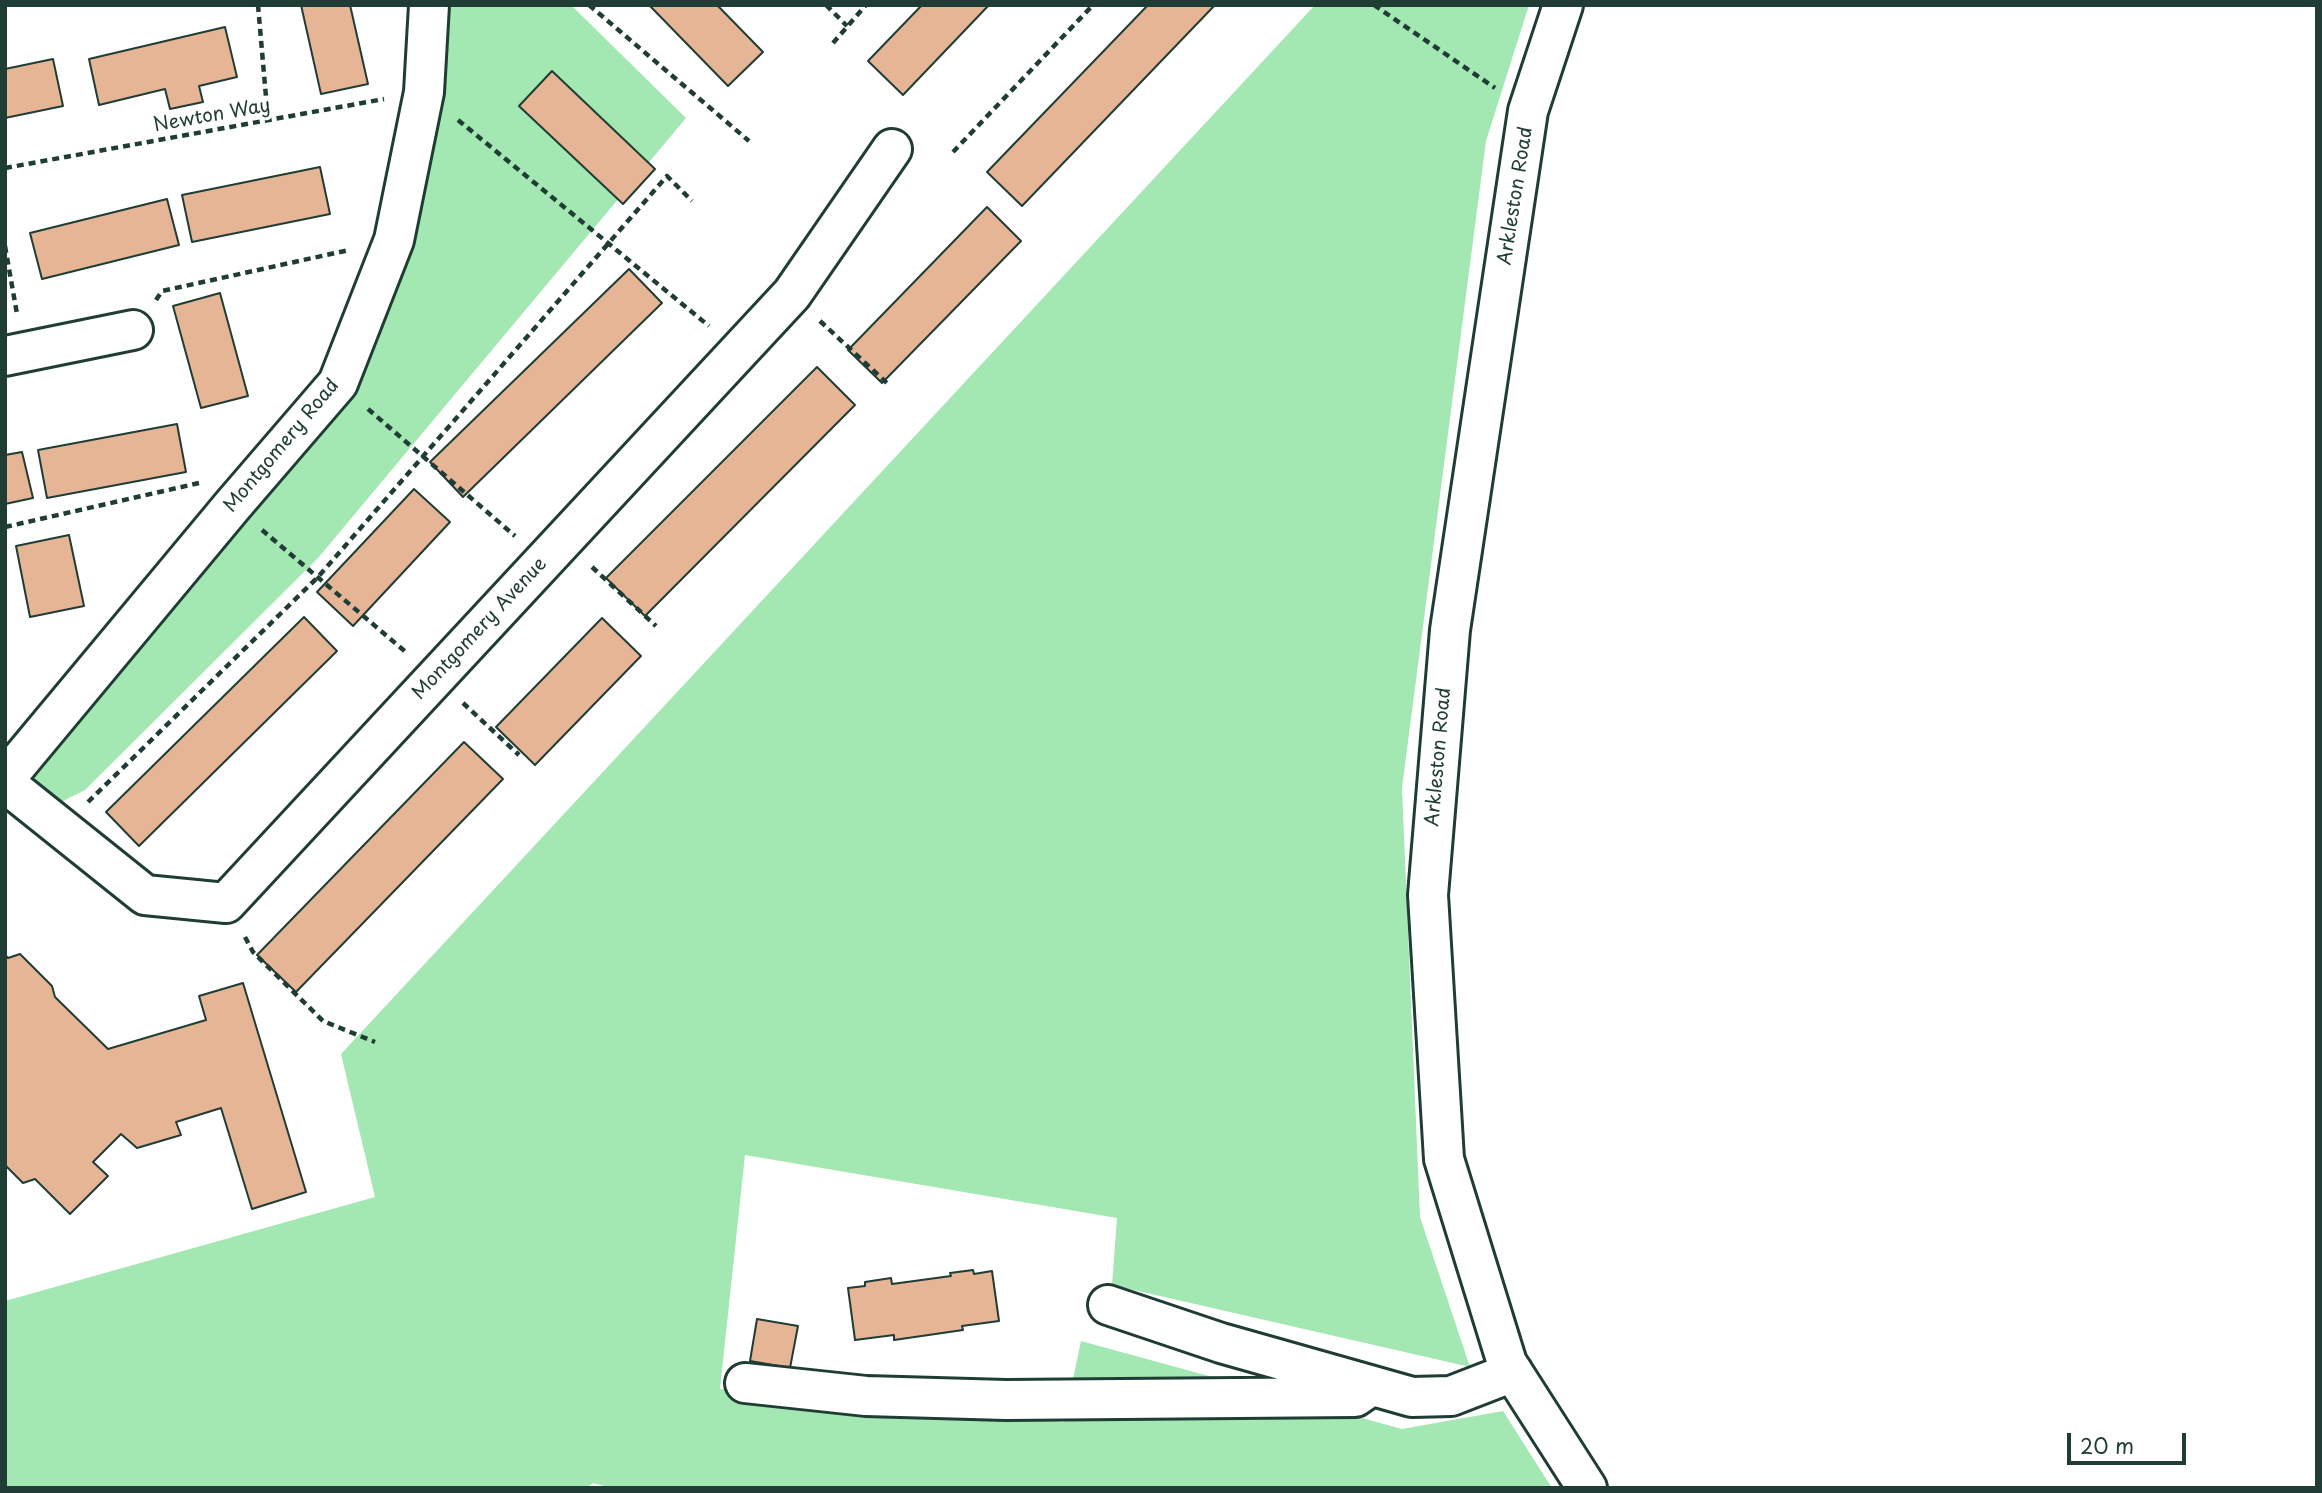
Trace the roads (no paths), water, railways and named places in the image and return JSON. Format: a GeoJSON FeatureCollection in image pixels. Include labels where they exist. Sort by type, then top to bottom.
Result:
{"type":"FeatureCollection","features":[{"type":"Feature","properties":{"kind":"street","name":"Montgomery Road"},"geometry":{"type":"LineString","coordinates":[[5,781],[233,505],[338,383],[394,240],[424,92],[429,5]]}},
{"type":"Feature","properties":{"kind":"street","name":"Arkleston Road"},"geometry":{"type":"LineString","coordinates":[[1563,5],[1528,111],[1450,630],[1428,895],[1444,1159],[1507,1363],[1587,1488]]}},
{"type":"Feature","properties":{"kind":"street","name":"Montgomery Avenue"},"geometry":{"type":"LineString","coordinates":[[5,781],[145,895],[226,903],[792,294],[892,149]]}},
{"type":"Feature","properties":{"kind":"street"},"geometry":{"type":"LineString","coordinates":[[15,354],[133,330]]}},
{"type":"Feature","properties":{"kind":"street"},"geometry":{"type":"LineString","coordinates":[[1108,1305],[1221,1343],[1412,1397],[1451,1396],[1513,1372]]}},
{"type":"Feature","properties":{"kind":"street"},"geometry":{"type":"LineString","coordinates":[[744,1383],[866,1396],[1006,1400],[1355,1397],[1371,1386]]}}]}
